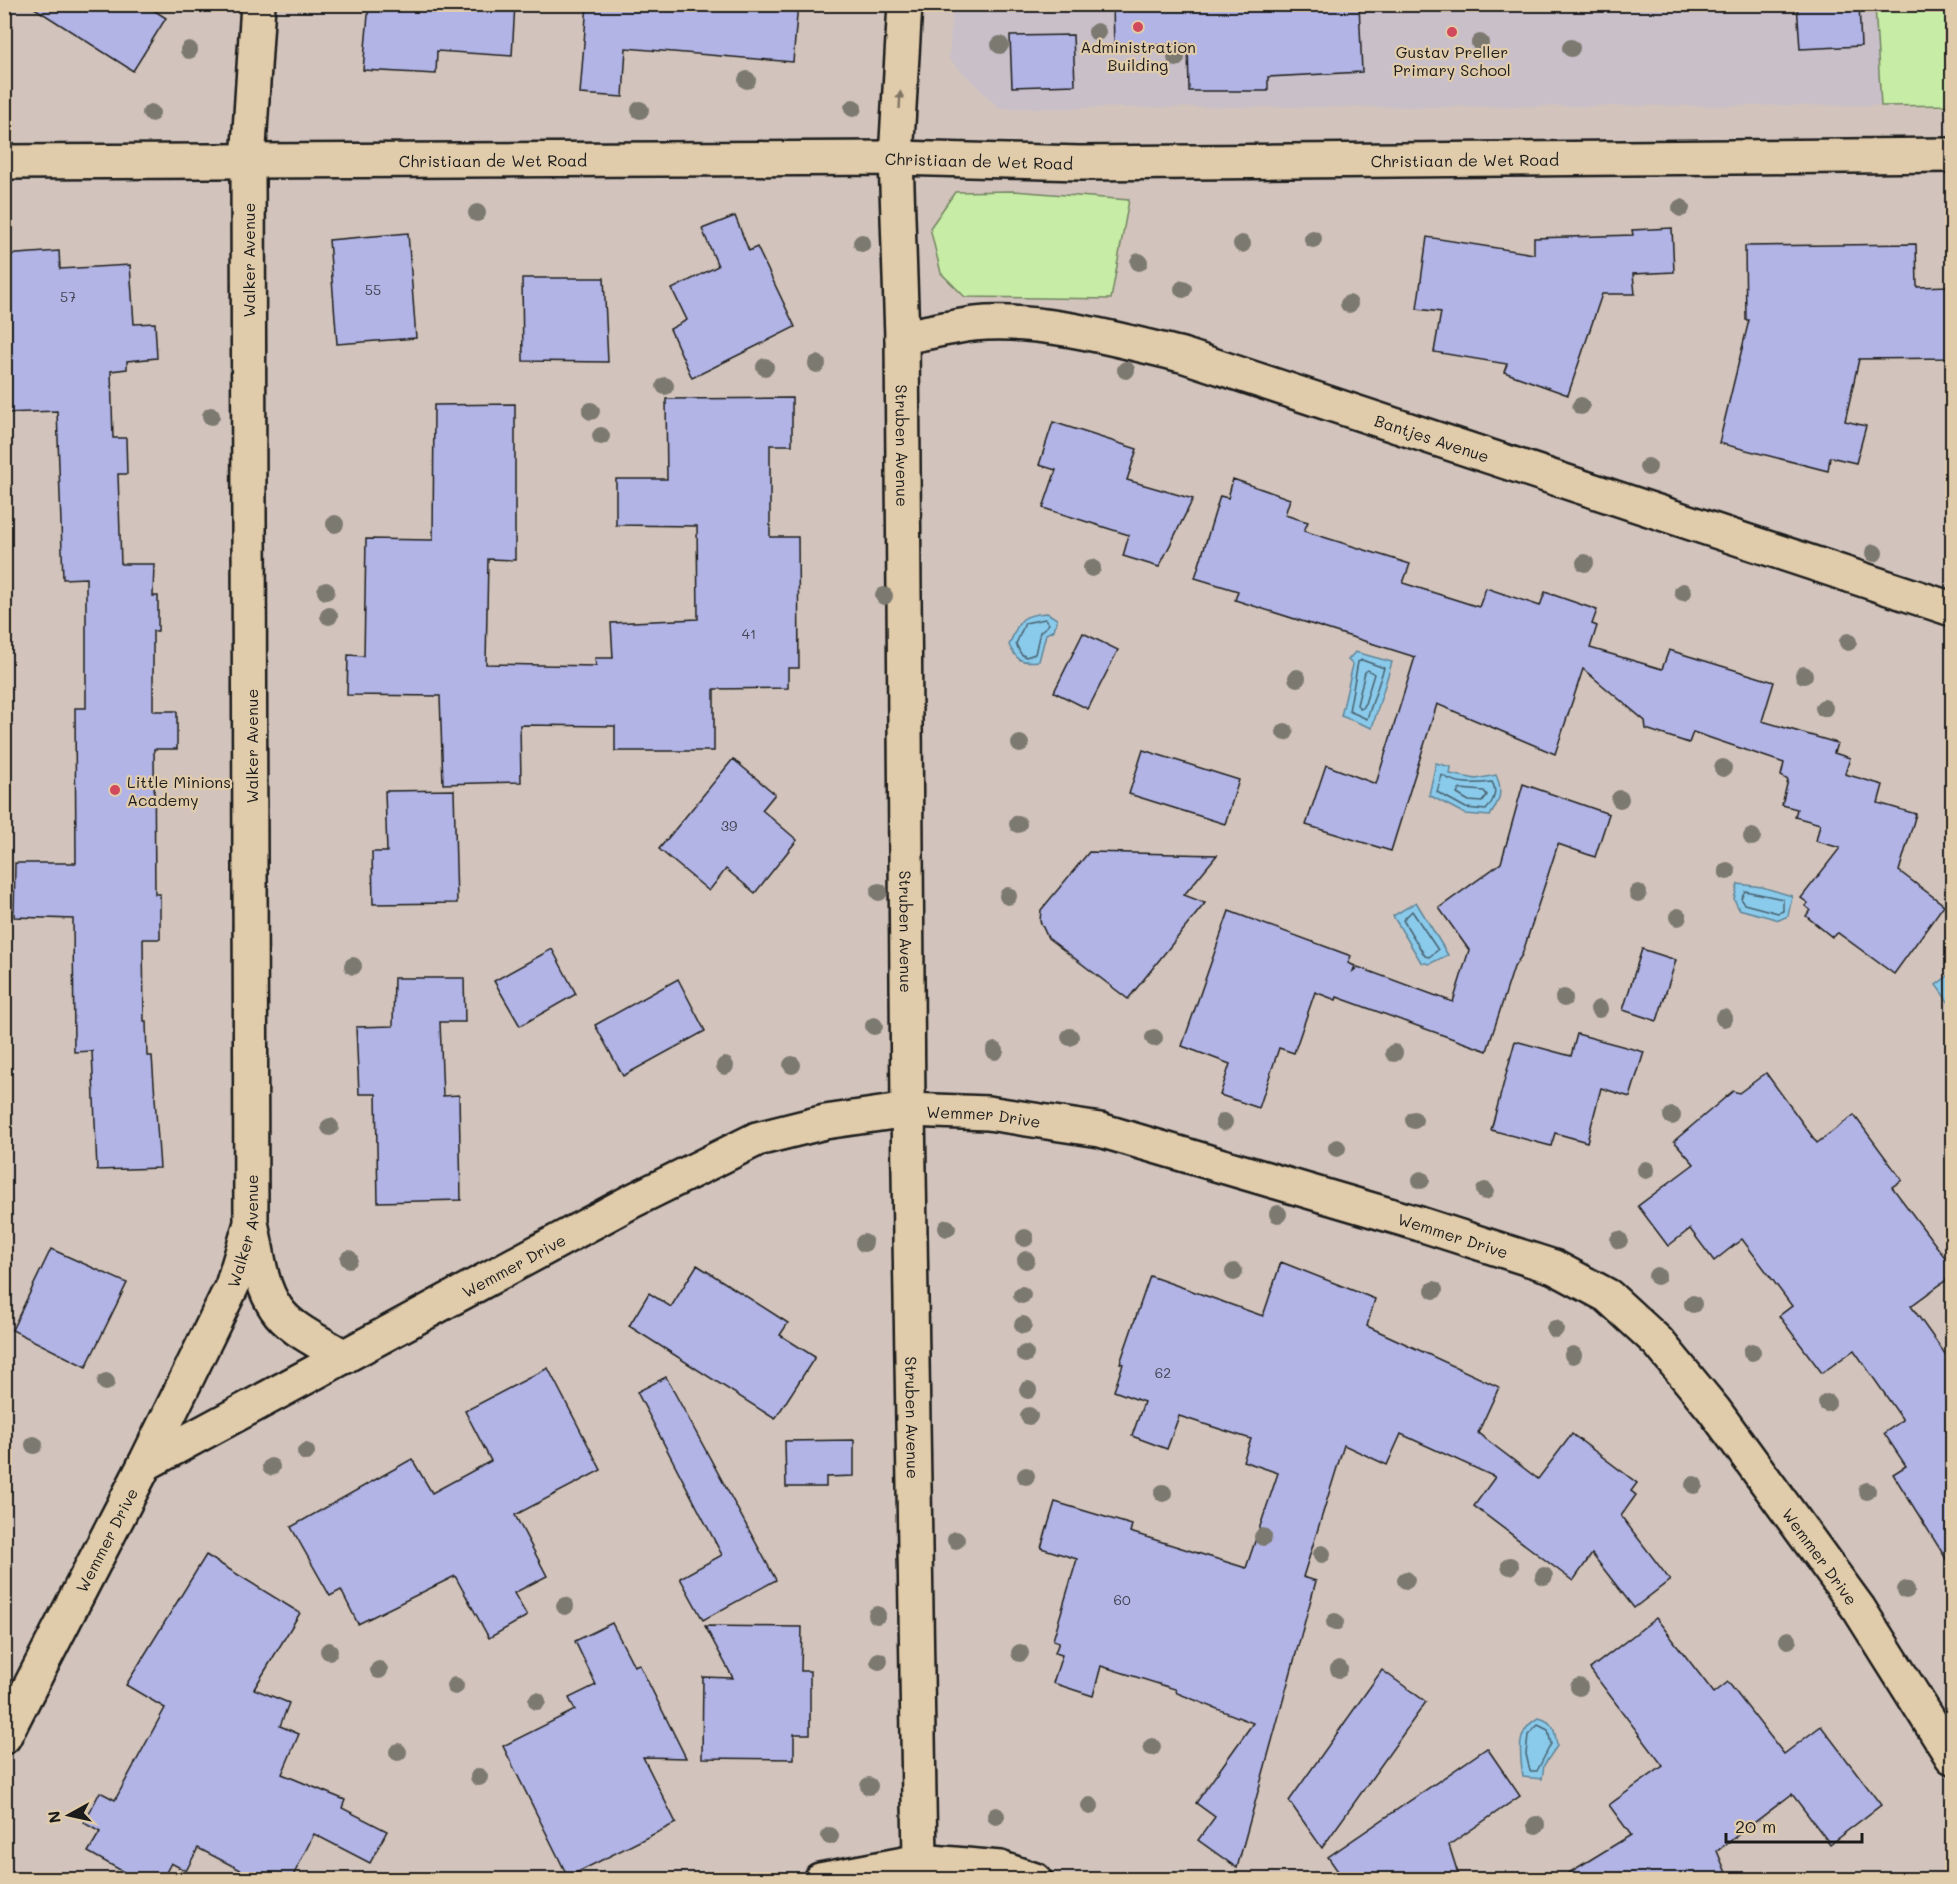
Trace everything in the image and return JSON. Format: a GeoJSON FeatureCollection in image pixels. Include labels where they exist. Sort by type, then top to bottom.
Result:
{"type":"FeatureCollection","features":[{"type":"Feature","properties":{"kind":"street","name":"Walker Avenue"},"geometry":{"type":"LineString","coordinates":[[145,1464],[232,1286],[251,1223],[248,162],[258,4]]}},
{"type":"Feature","properties":{"kind":"street","name":"Struben Avenue"},"geometry":{"type":"LineString","coordinates":[[905,4],[896,158],[902,337],[908,1110],[920,1861]]}},
{"type":"Feature","properties":{"kind":"street","name":"Christiaan de Wet Road"},"geometry":{"type":"LineString","coordinates":[[4,162],[896,158],[1080,163],[1953,155]]}},
{"type":"Feature","properties":{"kind":"street","name":"Bantjes Avenue"},"geometry":{"type":"LineString","coordinates":[[902,337],[976,324],[1052,327],[1113,338],[1170,352],[1953,609]]}},
{"type":"Feature","properties":{"kind":"street","name":"Wemmer Drive"},"geometry":{"type":"LineString","coordinates":[[4,1737],[145,1464],[632,1201],[757,1139],[825,1122],[908,1110],[988,1113],[1100,1130],[1420,1224],[1554,1267],[1608,1296],[1658,1342],[1714,1410],[1859,1609],[1953,1757]]}},
{"type":"Feature","properties":{"kind":"street"},"geometry":{"type":"LineString","coordinates":[[251,1223],[264,1282],[276,1309],[296,1328],[344,1357]]}},
{"type":"Feature","properties":{"kind":"street"},"geometry":{"type":"LineString","coordinates":[[820,1880],[920,1861],[1000,1868],[1035,1880]]}},
{"type":"Feature","properties":{"kind":"shaded area","name":"Gustav Preller Primary School"},"geometry":{"type":"Polygon","coordinates":[[[953,5],[1952,5],[1952,105],[999,108],[949,59],[953,5]]]}},
{"type":"Feature","properties":{"kind":"green space"},"geometry":{"type":"Polygon","coordinates":[[[1875,5],[1952,5],[1952,105],[1881,106],[1875,5]]]}},
{"type":"Feature","properties":{"kind":"green space"},"geometry":{"type":"Polygon","coordinates":[[[1014,191],[1129,200],[1111,299],[965,297],[941,273],[930,228],[955,192],[1014,191]]]}},
{"type":"Feature","properties":{"kind":"water"},"geometry":{"type":"Polygon","coordinates":[[[1047,613],[1057,619],[1054,630],[1046,634],[1039,661],[1020,660],[1009,645],[1018,624],[1031,615],[1047,613]]]}},
{"type":"Feature","properties":{"kind":"water"},"geometry":{"type":"Polygon","coordinates":[[[1355,652],[1392,662],[1372,728],[1341,716],[1353,665],[1348,660],[1355,652]]]}},
{"type":"Feature","properties":{"kind":"water"},"geometry":{"type":"Polygon","coordinates":[[[1436,763],[1451,767],[1450,774],[1476,779],[1496,775],[1500,791],[1496,806],[1490,816],[1465,814],[1429,795],[1436,763]]]}},
{"type":"Feature","properties":{"kind":"water"},"geometry":{"type":"Polygon","coordinates":[[[1738,884],[1762,887],[1792,896],[1788,916],[1779,920],[1739,909],[1734,899],[1738,884]]]}},
{"type":"Feature","properties":{"kind":"water"},"geometry":{"type":"Polygon","coordinates":[[[1416,902],[1448,955],[1429,964],[1421,962],[1393,916],[1416,902]]]}},
{"type":"Feature","properties":{"kind":"water"},"geometry":{"type":"Polygon","coordinates":[[[1952,973],[1952,1007],[1936,985],[1952,973]]]}},
{"type":"Feature","properties":{"kind":"water"},"geometry":{"type":"Polygon","coordinates":[[[1538,1718],[1551,1724],[1557,1746],[1544,1765],[1542,1779],[1523,1777],[1521,1759],[1522,1736],[1531,1723],[1538,1718]]]}},
{"type":"Feature","properties":{"kind":"building"},"geometry":{"type":"Polygon","coordinates":[[[28,4],[144,4],[166,18],[133,71],[28,4]]]}},
{"type":"Feature","properties":{"kind":"building"},"geometry":{"type":"Polygon","coordinates":[[[369,4],[515,4],[512,56],[437,51],[436,74],[363,70],[369,4]]]}},
{"type":"Feature","properties":{"kind":"building"},"geometry":{"type":"Polygon","coordinates":[[[587,4],[798,4],[793,62],[626,48],[623,97],[580,94],[587,4]]]}},
{"type":"Feature","properties":{"kind":"building"},"geometry":{"type":"Polygon","coordinates":[[[1113,4],[1359,4],[1362,72],[1268,77],[1268,91],[1189,91],[1188,44],[1114,46],[1113,4]]]}},
{"type":"Feature","properties":{"kind":"building"},"geometry":{"type":"Polygon","coordinates":[[[1797,4],[1859,4],[1861,46],[1800,49],[1797,4]]]}},
{"type":"Feature","properties":{"kind":"building"},"geometry":{"type":"Polygon","coordinates":[[[1073,35],[1075,85],[1012,87],[1010,36],[1073,35]]]}},
{"type":"Feature","properties":{"kind":"building"},"geometry":{"type":"Polygon","coordinates":[[[735,216],[749,251],[757,247],[795,327],[692,378],[670,329],[687,320],[672,289],[718,266],[702,229],[735,216]]]}},
{"type":"Feature","properties":{"kind":"building"},"geometry":{"type":"Polygon","coordinates":[[[1672,228],[1674,272],[1633,274],[1635,294],[1602,294],[1568,395],[1504,372],[1507,364],[1434,352],[1441,312],[1417,309],[1427,237],[1534,254],[1534,238],[1633,235],[1632,230],[1672,228]]]}},
{"type":"Feature","properties":{"kind":"building"},"geometry":{"type":"Polygon","coordinates":[[[408,233],[416,338],[337,344],[329,240],[408,233]]]}},
{"type":"Feature","properties":{"kind":"building"},"geometry":{"type":"Polygon","coordinates":[[[1916,244],[1917,287],[1950,286],[1952,358],[1859,359],[1845,421],[1866,426],[1856,463],[1830,457],[1828,471],[1719,443],[1749,320],[1746,320],[1745,246],[1916,244]]]}},
{"type":"Feature","properties":{"kind":"building"},"geometry":{"type":"Polygon","coordinates":[[[59,251],[60,269],[130,265],[134,324],[155,323],[157,358],[127,361],[127,369],[111,371],[113,438],[126,438],[127,474],[118,474],[121,564],[154,564],[153,596],[158,596],[158,631],[153,631],[153,711],[177,711],[177,749],[154,749],[155,894],[160,894],[160,939],[143,939],[144,1021],[146,1021],[147,1056],[152,1056],[160,1168],[97,1170],[92,1051],[74,1052],[73,919],[14,917],[15,863],[76,863],[75,708],[86,708],[86,578],[63,579],[57,411],[4,413],[4,255],[59,251]]]}},
{"type":"Feature","properties":{"kind":"building"},"geometry":{"type":"Polygon","coordinates":[[[522,278],[604,278],[608,362],[523,361],[522,278]]]}},
{"type":"Feature","properties":{"kind":"building"},"geometry":{"type":"Polygon","coordinates":[[[792,398],[792,445],[770,445],[770,537],[798,537],[799,668],[788,668],[788,688],[714,689],[714,751],[615,751],[615,726],[520,725],[521,782],[443,784],[440,696],[347,695],[348,655],[364,656],[366,539],[433,540],[434,405],[515,404],[515,560],[488,559],[486,664],[596,666],[595,658],[613,658],[611,623],[698,619],[697,526],[616,525],[616,479],[667,479],[666,399],[792,398]]]}},
{"type":"Feature","properties":{"kind":"building"},"geometry":{"type":"Polygon","coordinates":[[[1053,422],[1137,449],[1127,480],[1193,499],[1159,567],[1123,556],[1129,535],[1043,508],[1056,470],[1039,465],[1053,422]]]}},
{"type":"Feature","properties":{"kind":"building"},"geometry":{"type":"Polygon","coordinates":[[[1233,479],[1290,499],[1285,515],[1308,522],[1304,531],[1410,564],[1403,583],[1479,607],[1486,588],[1540,606],[1545,592],[1597,610],[1592,624],[1597,626],[1590,648],[1662,669],[1669,650],[1774,682],[1762,721],[1837,743],[1834,753],[1850,758],[1845,774],[1883,785],[1878,803],[1916,814],[1899,871],[1944,905],[1894,974],[1838,933],[1832,937],[1806,916],[1810,910],[1805,906],[1808,903],[1801,898],[1840,848],[1816,841],[1820,824],[1795,817],[1797,809],[1782,805],[1788,780],[1781,776],[1784,763],[1693,732],[1689,743],[1646,729],[1645,721],[1583,669],[1555,754],[1437,704],[1391,851],[1306,825],[1326,765],[1376,784],[1415,657],[1235,600],[1238,591],[1195,578],[1220,496],[1228,498],[1233,479]]]}},
{"type":"Feature","properties":{"kind":"building"},"geometry":{"type":"Polygon","coordinates":[[[1083,633],[1118,650],[1088,709],[1054,692],[1083,633]]]}},
{"type":"Feature","properties":{"kind":"building"},"geometry":{"type":"Polygon","coordinates":[[[1143,750],[1239,780],[1225,824],[1129,794],[1143,750]]]}},
{"type":"Feature","properties":{"kind":"building"},"geometry":{"type":"Polygon","coordinates":[[[733,759],[775,794],[762,810],[797,840],[755,893],[726,869],[709,891],[659,849],[733,759]]]}},
{"type":"Feature","properties":{"kind":"building"},"geometry":{"type":"Polygon","coordinates":[[[1523,784],[1609,814],[1595,857],[1558,844],[1522,955],[1514,967],[1487,1051],[1337,997],[1336,1000],[1315,992],[1294,1053],[1279,1048],[1259,1108],[1220,1095],[1230,1064],[1182,1046],[1229,911],[1351,956],[1348,963],[1355,966],[1353,971],[1358,967],[1453,1002],[1469,950],[1439,908],[1501,863],[1523,784]]]}},
{"type":"Feature","properties":{"kind":"building"},"geometry":{"type":"Polygon","coordinates":[[[454,790],[457,903],[373,904],[372,852],[387,852],[385,791],[454,790]]]}},
{"type":"Feature","properties":{"kind":"building"},"geometry":{"type":"Polygon","coordinates":[[[1089,852],[1217,855],[1184,895],[1205,903],[1128,999],[1048,938],[1040,921],[1041,910],[1089,852]]]}},
{"type":"Feature","properties":{"kind":"building"},"geometry":{"type":"Polygon","coordinates":[[[552,949],[576,994],[520,1026],[494,981],[552,949]]]}},
{"type":"Feature","properties":{"kind":"building"},"geometry":{"type":"Polygon","coordinates":[[[1642,949],[1676,960],[1657,1021],[1623,1010],[1642,949]]]}},
{"type":"Feature","properties":{"kind":"building"},"geometry":{"type":"Polygon","coordinates":[[[394,978],[464,978],[465,1022],[440,1022],[443,1096],[459,1095],[461,1200],[378,1202],[376,1094],[359,1094],[356,1027],[393,1026],[394,978]]]}},
{"type":"Feature","properties":{"kind":"building"},"geometry":{"type":"Polygon","coordinates":[[[678,979],[705,1031],[623,1076],[595,1025],[678,979]]]}},
{"type":"Feature","properties":{"kind":"building"},"geometry":{"type":"Polygon","coordinates":[[[1577,1034],[1644,1052],[1630,1097],[1601,1088],[1587,1142],[1555,1133],[1551,1146],[1491,1130],[1515,1041],[1571,1056],[1577,1034]]]}},
{"type":"Feature","properties":{"kind":"building"},"geometry":{"type":"Polygon","coordinates":[[[1766,1073],[1817,1143],[1854,1115],[1902,1180],[1892,1187],[1953,1268],[1953,1275],[1911,1306],[1953,1365],[1953,1570],[1893,1474],[1906,1466],[1884,1433],[1903,1420],[1854,1350],[1822,1373],[1779,1316],[1792,1306],[1742,1239],[1714,1261],[1690,1229],[1668,1246],[1638,1206],[1694,1164],[1674,1141],[1733,1091],[1739,1093],[1766,1073]]]}},
{"type":"Feature","properties":{"kind":"building"},"geometry":{"type":"Polygon","coordinates":[[[51,1249],[127,1283],[86,1367],[12,1330],[51,1249]]]}},
{"type":"Feature","properties":{"kind":"building"},"geometry":{"type":"Polygon","coordinates":[[[1281,1262],[1375,1299],[1367,1326],[1499,1387],[1478,1433],[1538,1479],[1572,1434],[1637,1483],[1631,1491],[1636,1495],[1621,1516],[1670,1580],[1634,1608],[1592,1554],[1573,1581],[1474,1506],[1495,1477],[1401,1434],[1387,1465],[1344,1445],[1303,1577],[1316,1581],[1237,1868],[1198,1840],[1215,1817],[1196,1803],[1253,1723],[1177,1693],[1175,1689],[1101,1666],[1093,1696],[1053,1683],[1062,1655],[1055,1653],[1059,1642],[1053,1640],[1077,1559],[1041,1548],[1055,1502],[1132,1525],[1130,1532],[1246,1568],[1278,1473],[1243,1461],[1251,1439],[1179,1416],[1167,1449],[1132,1436],[1144,1402],[1114,1391],[1123,1364],[1120,1363],[1150,1276],[1263,1316],[1281,1262]]]}},
{"type":"Feature","properties":{"kind":"building"},"geometry":{"type":"Polygon","coordinates":[[[697,1265],[788,1323],[780,1335],[815,1357],[775,1419],[629,1326],[649,1293],[671,1307],[697,1265]]]}},
{"type":"Feature","properties":{"kind":"building"},"geometry":{"type":"Polygon","coordinates":[[[548,1368],[601,1470],[515,1515],[547,1576],[514,1593],[527,1616],[489,1638],[455,1576],[358,1624],[341,1590],[330,1596],[291,1527],[412,1459],[432,1493],[491,1461],[465,1411],[548,1368]]]}},
{"type":"Feature","properties":{"kind":"building"},"geometry":{"type":"Polygon","coordinates":[[[666,1377],[776,1580],[703,1620],[680,1578],[722,1555],[637,1392],[666,1377]]]}},
{"type":"Feature","properties":{"kind":"building"},"geometry":{"type":"Polygon","coordinates":[[[854,1440],[854,1476],[826,1477],[826,1487],[786,1487],[785,1441],[854,1440]]]}},
{"type":"Feature","properties":{"kind":"building"},"geometry":{"type":"Polygon","coordinates":[[[206,1555],[300,1613],[254,1689],[289,1703],[280,1726],[299,1734],[282,1774],[345,1800],[342,1808],[387,1831],[370,1863],[314,1834],[291,1880],[260,1880],[198,1848],[186,1871],[171,1863],[162,1880],[138,1880],[88,1852],[100,1832],[84,1823],[100,1792],[115,1800],[165,1708],[126,1685],[206,1555]]]}},
{"type":"Feature","properties":{"kind":"building"},"geometry":{"type":"Polygon","coordinates":[[[1656,1618],[1714,1693],[1728,1682],[1784,1754],[1821,1726],[1881,1805],[1830,1844],[1792,1794],[1717,1851],[1729,1880],[1557,1880],[1631,1835],[1609,1805],[1663,1766],[1590,1669],[1656,1618]]]}},
{"type":"Feature","properties":{"kind":"building"},"geometry":{"type":"Polygon","coordinates":[[[612,1623],[634,1666],[639,1664],[686,1758],[643,1757],[676,1823],[568,1877],[503,1746],[575,1710],[569,1698],[596,1685],[575,1641],[612,1623]]]}},
{"type":"Feature","properties":{"kind":"building"},"geometry":{"type":"Polygon","coordinates":[[[705,1626],[802,1627],[801,1671],[810,1671],[810,1734],[794,1734],[794,1759],[702,1758],[703,1677],[733,1678],[705,1626]]]}},
{"type":"Feature","properties":{"kind":"building"},"geometry":{"type":"Polygon","coordinates":[[[1382,1670],[1426,1702],[1322,1848],[1289,1801],[1382,1670]]]}},
{"type":"Feature","properties":{"kind":"building"},"geometry":{"type":"Polygon","coordinates":[[[1487,1748],[1520,1796],[1449,1845],[1460,1880],[1344,1880],[1328,1857],[1487,1748]]]}},
{"type":"Feature","properties":{"kind":"place","name":"Administration Building"},"geometry":{"type":"Point","coordinates":[1138,27]}},
{"type":"Feature","properties":{"kind":"place","name":"Gustav Preller Primary School"},"geometry":{"type":"Point","coordinates":[1452,32]}},
{"type":"Feature","properties":{"kind":"place","name":"Little Minions Academy"},"geometry":{"type":"Point","coordinates":[115,790]}}]}
